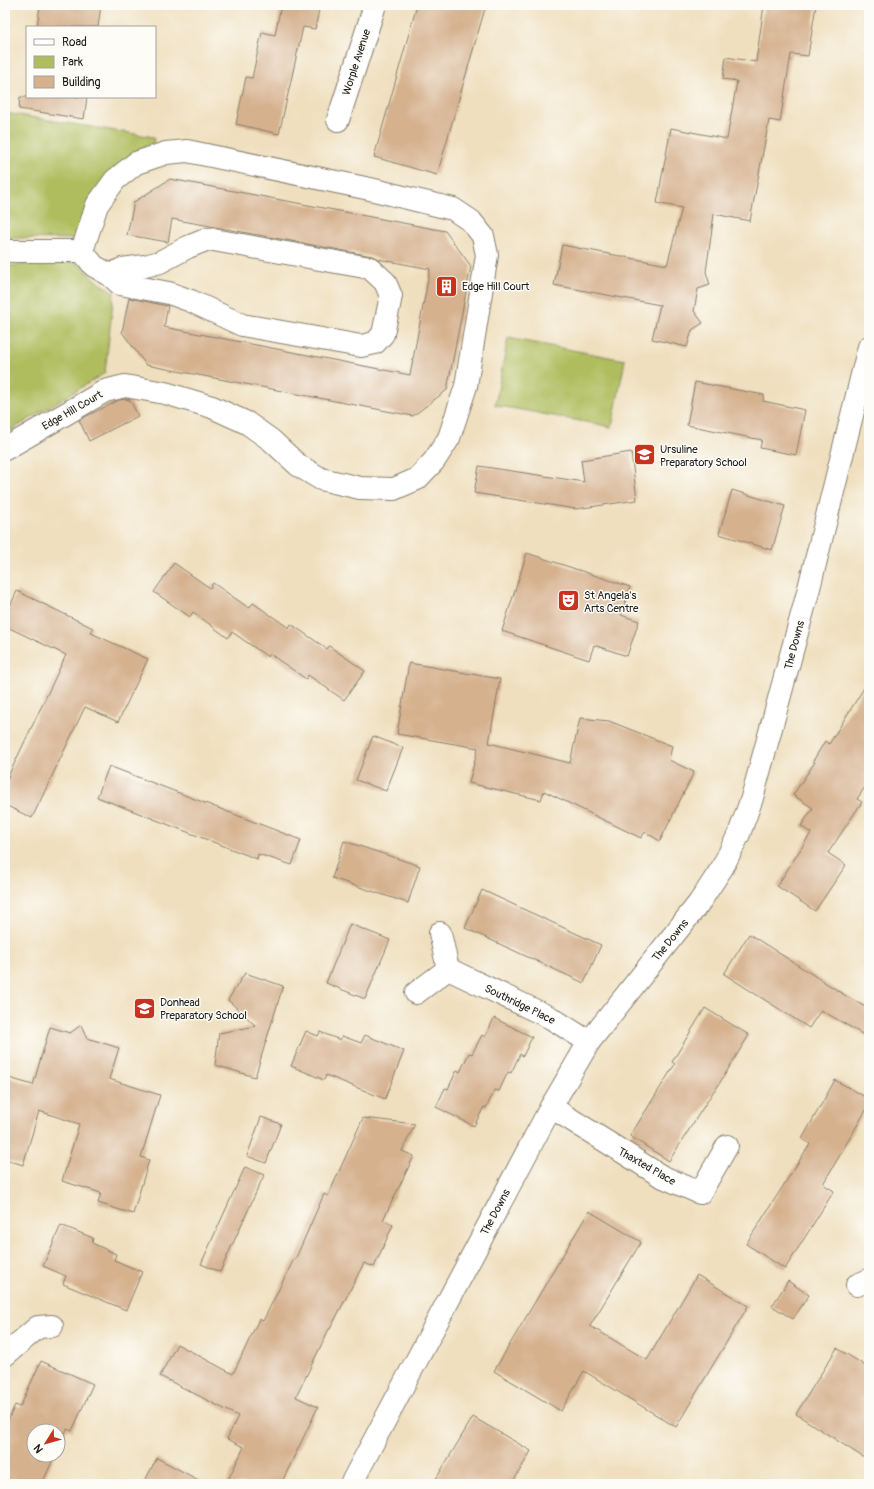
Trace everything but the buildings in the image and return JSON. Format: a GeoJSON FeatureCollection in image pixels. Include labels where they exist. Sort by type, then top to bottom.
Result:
{"type":"FeatureCollection","features":[{"type":"Feature","properties":{"kind":"street","name":"Worple Avenue"},"geometry":{"type":"LineString","coordinates":[[338,120],[375,5]]}},
{"type":"Feature","properties":{"kind":"street","name":"Edge Hill Court"},"geometry":{"type":"LineString","coordinates":[[5,450],[105,391],[125,386],[165,393],[212,407],[247,423],[271,440],[298,465],[321,479],[360,488],[394,489],[417,478],[434,461],[449,438],[466,386],[487,255],[482,236],[471,220],[453,209],[370,189],[187,151],[166,153],[136,163],[115,180],[97,205],[82,251]]}},
{"type":"Feature","properties":{"kind":"street"},"geometry":{"type":"LineString","coordinates":[[5,251],[82,251],[94,266],[110,275],[120,284],[169,293],[191,301],[242,325],[361,346],[375,343],[383,334],[391,296],[385,282],[370,268],[208,239],[188,247],[160,262],[145,266],[122,269],[110,275]]}},
{"type":"Feature","properties":{"kind":"street","name":"The Downs"},"geometry":{"type":"LineString","coordinates":[[351,1484],[551,1107],[589,1042],[699,903],[722,868],[739,834],[752,798],[807,596],[869,347]]}},
{"type":"Feature","properties":{"kind":"street"},"geometry":{"type":"LineString","coordinates":[[416,993],[448,969],[440,933]]}},
{"type":"Feature","properties":{"kind":"street","name":"Southridge Place"},"geometry":{"type":"LineString","coordinates":[[448,969],[551,1018],[589,1042]]}},
{"type":"Feature","properties":{"kind":"street","name":"Thaxted Place"},"geometry":{"type":"LineString","coordinates":[[551,1107],[661,1176],[700,1193],[727,1146]]}},
{"type":"Feature","properties":{"kind":"street"},"geometry":{"type":"LineString","coordinates":[[5,1355],[38,1327],[52,1326]]}},
{"type":"Feature","properties":{"kind":"green space"},"geometry":{"type":"Polygon","coordinates":[[[5,113],[154,137],[154,143],[130,154],[77,239],[5,238],[5,113]]]}},
{"type":"Feature","properties":{"kind":"green space"},"geometry":{"type":"Polygon","coordinates":[[[74,262],[83,267],[92,278],[114,292],[105,373],[5,434],[5,266],[74,262]]]}},
{"type":"Feature","properties":{"kind":"green space"},"geometry":{"type":"Polygon","coordinates":[[[508,338],[625,360],[612,427],[495,405],[508,338]]]}},
{"type":"Feature","properties":{"kind":"place","name":"Edge Hill Court"},"geometry":{"type":"Point","coordinates":[447,286]}},
{"type":"Feature","properties":{"kind":"place","name":"Ursuline Preparatory School"},"geometry":{"type":"Point","coordinates":[645,455]}},
{"type":"Feature","properties":{"kind":"place","name":"St Angela's Arts Centre"},"geometry":{"type":"Point","coordinates":[568,601]}},
{"type":"Feature","properties":{"kind":"place","name":"Donhead Preparatory School"},"geometry":{"type":"Point","coordinates":[144,1008]}}]}
